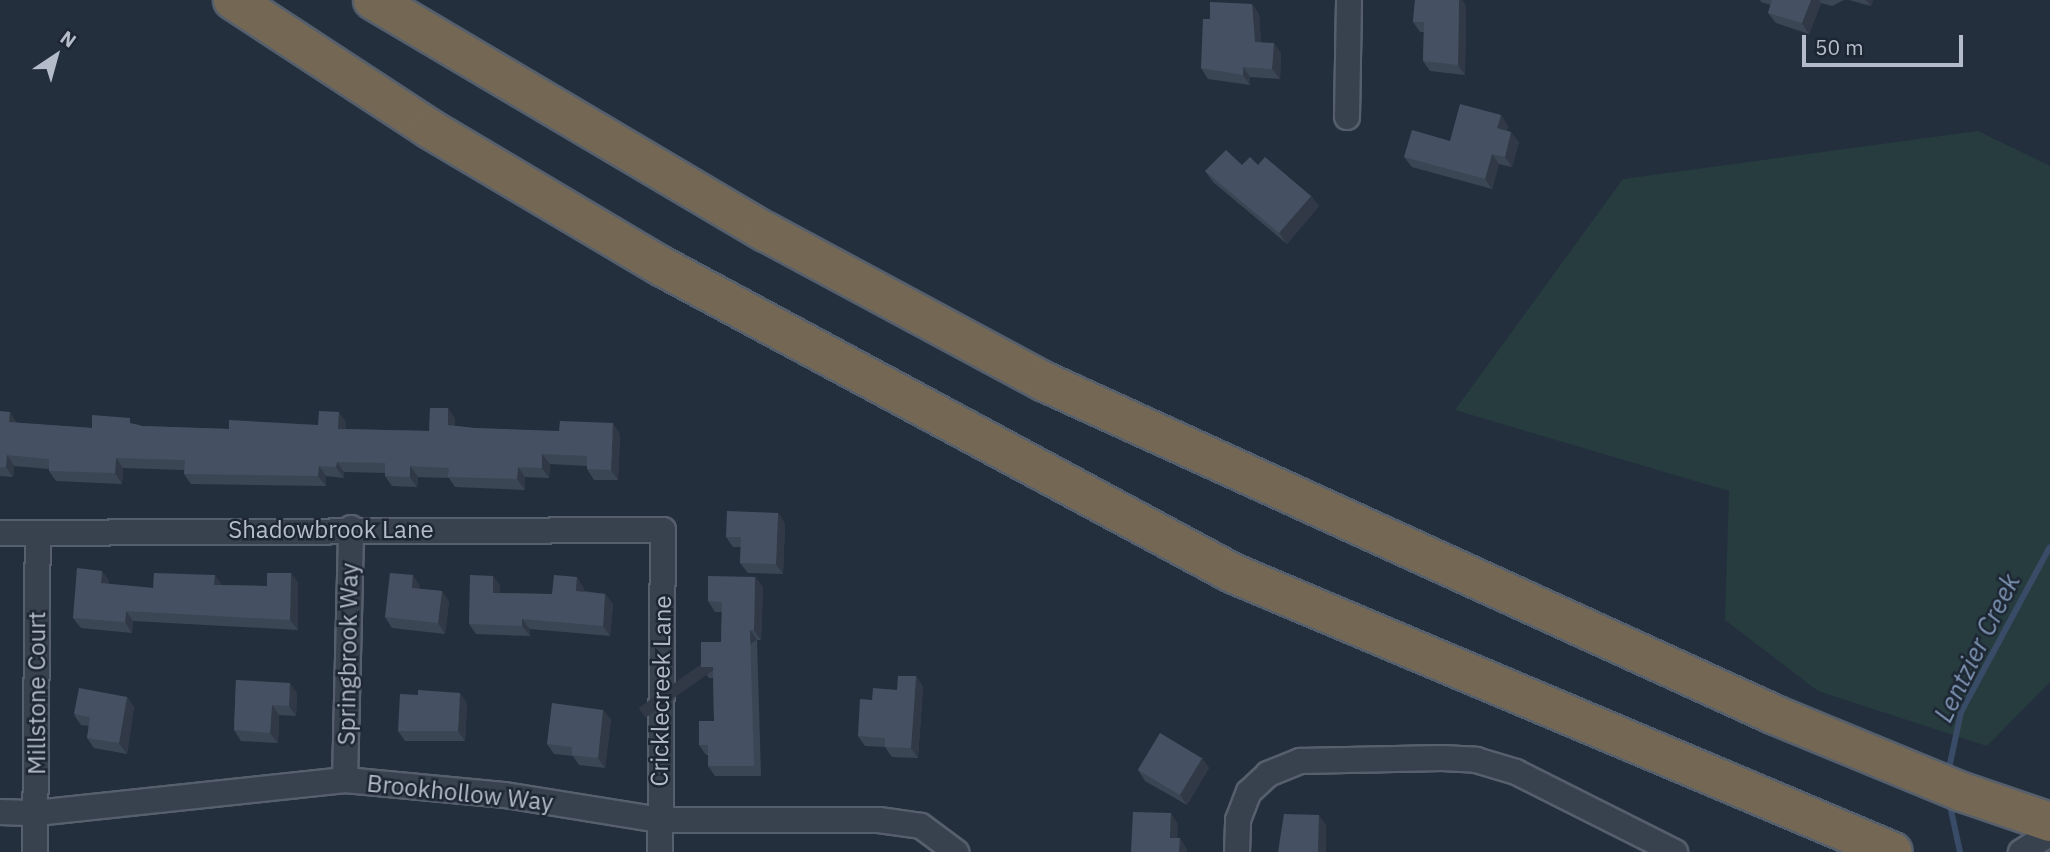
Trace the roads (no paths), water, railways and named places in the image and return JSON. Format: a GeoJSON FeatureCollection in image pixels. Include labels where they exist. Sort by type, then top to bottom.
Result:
{"type":"FeatureCollection","features":[{"type":"Feature","properties":{"kind":"highway"},"geometry":{"type":"LineString","coordinates":[[233,0],[430,129],[661,266],[1232,573],[1894,852]]}},
{"type":"Feature","properties":{"kind":"highway"},"geometry":{"type":"LineString","coordinates":[[373,0],[766,232],[1045,382],[1775,715],[1962,792],[2050,822]]}},
{"type":"Feature","properties":{"kind":"street"},"geometry":{"type":"LineString","coordinates":[[1347,117],[1349,0]]}},
{"type":"Feature","properties":{"kind":"street","name":"Shadowbrook Lane"},"geometry":{"type":"LineString","coordinates":[[0,533],[351,528],[663,530]]}},
{"type":"Feature","properties":{"kind":"street","name":"Springbrook Way"},"geometry":{"type":"LineString","coordinates":[[345,780],[351,528]]}},
{"type":"Feature","properties":{"kind":"street","name":"Cricklecreek Lane"},"geometry":{"type":"LineString","coordinates":[[660,852],[663,530]]}},
{"type":"Feature","properties":{"kind":"street","name":"Millstone Court"},"geometry":{"type":"LineString","coordinates":[[35,852],[38,534]]}},
{"type":"Feature","properties":{"kind":"street"},"geometry":{"type":"LineString","coordinates":[[1237,852],[1238,820],[1249,792],[1268,774],[1300,761],[1476,761],[1516,772],[1675,852]]}},
{"type":"Feature","properties":{"kind":"street","name":"Brookhollow Way"},"geometry":{"type":"LineString","coordinates":[[0,812],[36,813],[345,780],[505,795],[659,820],[879,820],[921,826],[955,847],[956,852]]}},
{"type":"Feature","properties":{"kind":"street"},"geometry":{"type":"LineString","coordinates":[[2021,852],[2050,834]]}},
{"type":"Feature","properties":{"kind":"waterway","name":"Lentzier Creek"},"geometry":{"type":"LineString","coordinates":[[1948,773],[1961,712],[2050,547]]}},
{"type":"Feature","properties":{"kind":"waterway","name":"Lentzier Creek"},"geometry":{"type":"LineString","coordinates":[[1949,801],[1960,852]]}}]}
